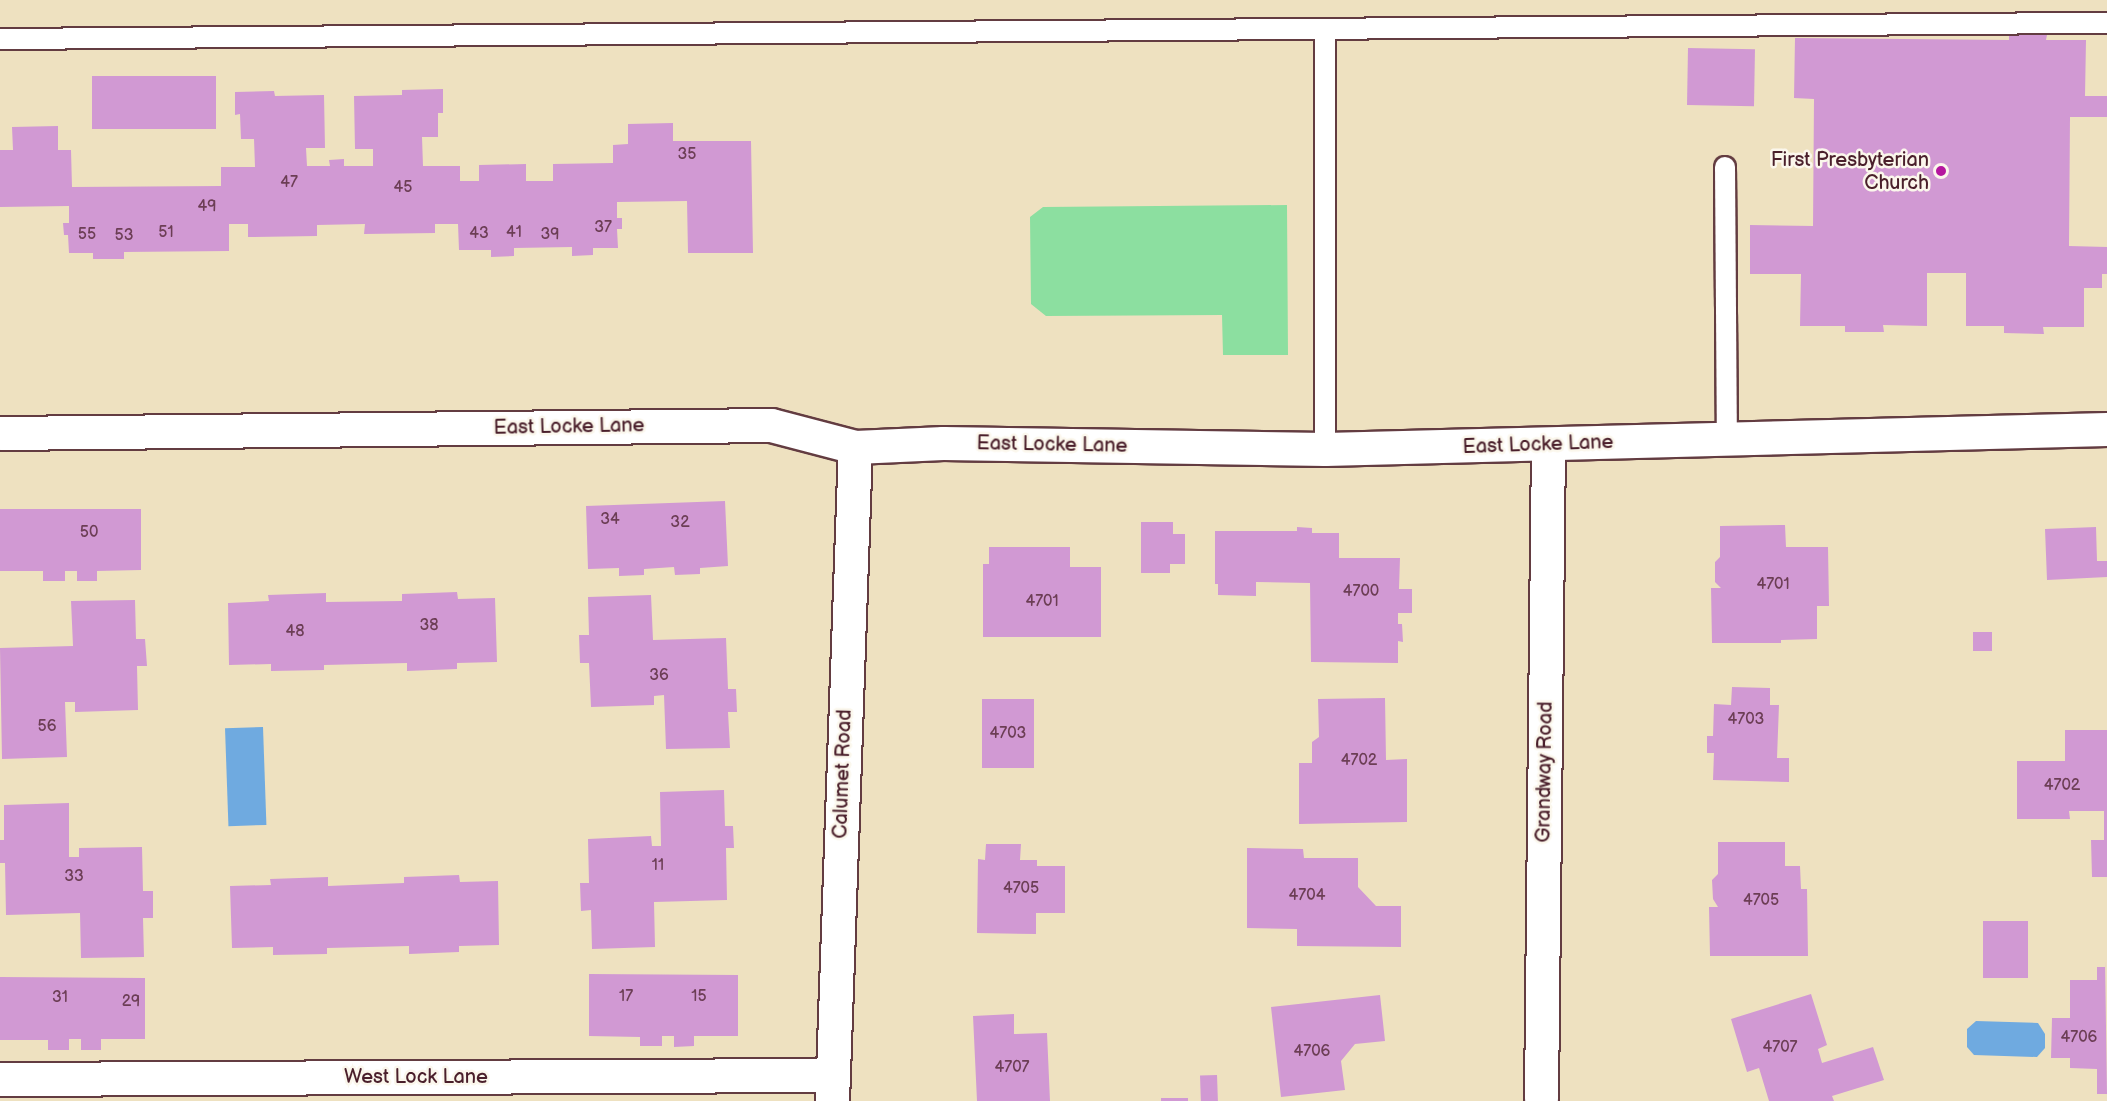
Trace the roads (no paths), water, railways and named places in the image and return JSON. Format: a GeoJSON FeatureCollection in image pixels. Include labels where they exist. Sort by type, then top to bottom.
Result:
{"type":"FeatureCollection","features":[{"type":"Feature","properties":{"kind":"street","name":"East Locke Lane"},"geometry":{"type":"LineString","coordinates":[[0,433],[771,425],[855,447],[943,443],[1325,450],[1548,446],[1727,438],[2107,429]]}},
{"type":"Feature","properties":{"kind":"street","name":"Grandway Road"},"geometry":{"type":"LineString","coordinates":[[1541,1098],[1548,446]]}},
{"type":"Feature","properties":{"kind":"street","name":"Calumet Road"},"geometry":{"type":"LineString","coordinates":[[832,1088],[855,447]]}},
{"type":"Feature","properties":{"kind":"street","name":"West Lock Lane"},"geometry":{"type":"LineString","coordinates":[[0,1079],[832,1088]]}},
{"type":"Feature","properties":{"kind":"lane"},"geometry":{"type":"LineString","coordinates":[[0,39],[1325,31],[2107,23]]}},
{"type":"Feature","properties":{"kind":"lane"},"geometry":{"type":"LineString","coordinates":[[1325,31],[1325,450]]}},
{"type":"Feature","properties":{"kind":"lane"},"geometry":{"type":"LineString","coordinates":[[1725,166],[1727,438]]}},
{"type":"Feature","properties":{"kind":"water"},"geometry":{"type":"Polygon","coordinates":[[[263,727],[266,825],[228,826],[225,728],[263,727]]]}},
{"type":"Feature","properties":{"kind":"water"},"geometry":{"type":"Polygon","coordinates":[[[1976,1021],[2038,1023],[2045,1034],[2045,1048],[2037,1057],[1974,1055],[1967,1047],[1967,1029],[1976,1021]]]}},
{"type":"Feature","properties":{"kind":"place","name":"First Presbyterian Church"},"geometry":{"type":"Point","coordinates":[1941,171]}}]}
